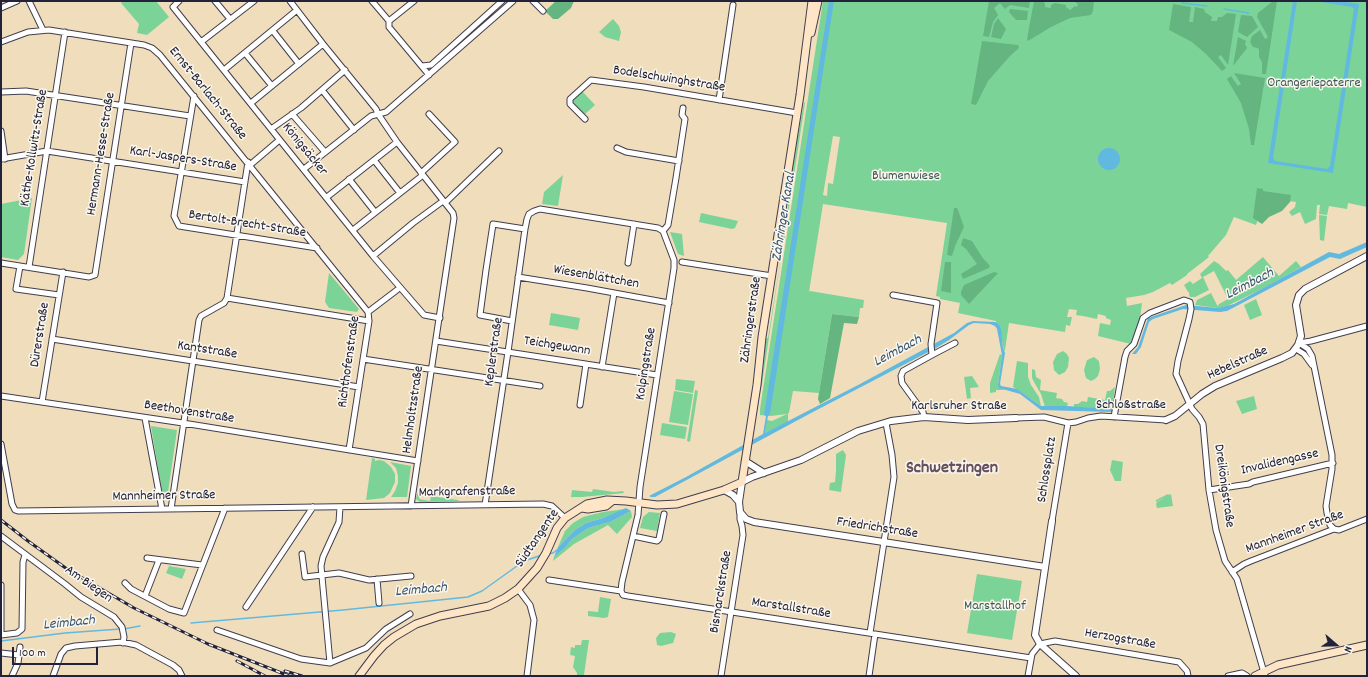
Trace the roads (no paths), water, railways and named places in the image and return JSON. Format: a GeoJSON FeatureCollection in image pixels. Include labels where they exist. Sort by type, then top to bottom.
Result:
{"type":"FeatureCollection","features":[{"type":"Feature","properties":{"kind":"main road","name":"Zähringerstraße"},"geometry":{"type":"LineString","coordinates":[[742,482],[757,385],[762,337],[808,42],[808,28],[812,1]]}},
{"type":"Feature","properties":{"kind":"main road","name":"Zähringerstraße"},"geometry":{"type":"LineString","coordinates":[[808,42],[814,25],[818,1]]}},
{"type":"Feature","properties":{"kind":"main road","name":"Südtangente"},"geometry":{"type":"LineString","coordinates":[[359,676],[384,645],[394,637],[416,624],[440,616],[489,606],[506,598],[518,589],[543,559],[557,528],[571,513],[587,504],[607,500],[657,505],[673,505],[695,500],[742,482]]}},
{"type":"Feature","properties":{"kind":"main road"},"geometry":{"type":"LineString","coordinates":[[1255,676],[1264,674],[1278,665],[1367,645]]}},
{"type":"Feature","properties":{"kind":"street"},"geometry":{"type":"LineString","coordinates":[[1,8],[17,1]]}},
{"type":"Feature","properties":{"kind":"street"},"geometry":{"type":"LineString","coordinates":[[30,1],[43,30]]}},
{"type":"Feature","properties":{"kind":"street","name":"Königsäcker"},"geometry":{"type":"LineString","coordinates":[[179,1],[173,7],[373,256],[424,315],[440,318]]}},
{"type":"Feature","properties":{"kind":"street"},"geometry":{"type":"LineString","coordinates":[[215,1],[230,19]]}},
{"type":"Feature","properties":{"kind":"street"},"geometry":{"type":"LineString","coordinates":[[201,42],[254,1]]}},
{"type":"Feature","properties":{"kind":"street","name":"Helmholtzstraße"},"geometry":{"type":"LineString","coordinates":[[290,1],[376,109],[397,142],[453,213],[454,221],[411,506]]}},
{"type":"Feature","properties":{"kind":"street"},"geometry":{"type":"LineString","coordinates":[[372,1],[388,21],[389,27],[429,75]]}},
{"type":"Feature","properties":{"kind":"street"},"geometry":{"type":"LineString","coordinates":[[388,21],[414,1]]}},
{"type":"Feature","properties":{"kind":"street"},"geometry":{"type":"LineString","coordinates":[[422,66],[431,65],[502,1]]}},
{"type":"Feature","properties":{"kind":"street"},"geometry":{"type":"LineString","coordinates":[[304,169],[371,116],[386,112],[513,1]]}},
{"type":"Feature","properties":{"kind":"street"},"geometry":{"type":"LineString","coordinates":[[533,1],[543,11]]}},
{"type":"Feature","properties":{"kind":"street"},"geometry":{"type":"LineString","coordinates":[[719,100],[733,5]]}},
{"type":"Feature","properties":{"kind":"street"},"geometry":{"type":"LineString","coordinates":[[224,70],[297,10]]}},
{"type":"Feature","properties":{"kind":"street","name":"Ernst-Barlach-Straße"},"geometry":{"type":"LineString","coordinates":[[1,42],[28,32],[43,30],[65,32],[131,43],[147,46],[156,51],[249,163],[368,312]]}},
{"type":"Feature","properties":{"kind":"street"},"geometry":{"type":"LineString","coordinates":[[273,31],[299,64]]}},
{"type":"Feature","properties":{"kind":"street","name":"Käthe-Kollwitz-Straße"},"geometry":{"type":"LineString","coordinates":[[29,267],[65,32]]}},
{"type":"Feature","properties":{"kind":"street","name":"Hermann-Hesse-Straße"},"geometry":{"type":"LineString","coordinates":[[62,272],[91,277],[95,275],[131,43]]}},
{"type":"Feature","properties":{"kind":"street"},"geometry":{"type":"LineString","coordinates":[[251,104],[323,44]]}},
{"type":"Feature","properties":{"kind":"street"},"geometry":{"type":"LineString","coordinates":[[246,53],[272,86]]}},
{"type":"Feature","properties":{"kind":"street"},"geometry":{"type":"LineString","coordinates":[[271,129],[292,114],[345,70]]}},
{"type":"Feature","properties":{"kind":"street","name":"Bodelschwinghstraße"},"geometry":{"type":"LineString","coordinates":[[585,120],[570,104],[570,99],[591,80],[797,113]]}},
{"type":"Feature","properties":{"kind":"street"},"geometry":{"type":"LineString","coordinates":[[322,90],[354,130]]}},
{"type":"Feature","properties":{"kind":"street"},"geometry":{"type":"LineString","coordinates":[[1,92],[26,91],[190,116]]}},
{"type":"Feature","properties":{"kind":"street"},"geometry":{"type":"LineString","coordinates":[[180,172],[194,96]]}},
{"type":"Feature","properties":{"kind":"street","name":"Bodelschwinghstraße"},"geometry":{"type":"LineString","coordinates":[[678,161],[685,119],[682,115],[683,108]]}},
{"type":"Feature","properties":{"kind":"street","name":"Königsäcker"},"geometry":{"type":"LineString","coordinates":[[292,114],[325,152]]}},
{"type":"Feature","properties":{"kind":"street"},"geometry":{"type":"LineString","coordinates":[[353,230],[400,193],[455,142],[429,114]]}},
{"type":"Feature","properties":{"kind":"street"},"geometry":{"type":"LineString","coordinates":[[1,131],[3,159]]}},
{"type":"Feature","properties":{"kind":"street"},"geometry":{"type":"LineString","coordinates":[[171,509],[199,318],[224,303],[227,298],[236,235],[249,163],[276,142]]}},
{"type":"Feature","properties":{"kind":"street"},"geometry":{"type":"LineString","coordinates":[[327,197],[397,142]]}},
{"type":"Feature","properties":{"kind":"street"},"geometry":{"type":"LineString","coordinates":[[617,148],[626,152],[678,161],[668,225],[663,231],[658,228],[634,224],[628,263]]}},
{"type":"Feature","properties":{"kind":"street"},"geometry":{"type":"LineString","coordinates":[[373,256],[413,223],[444,202],[499,151]]}},
{"type":"Feature","properties":{"kind":"street","name":"Karl-Jaspers-Straße"},"geometry":{"type":"LineString","coordinates":[[3,159],[47,152],[245,182]]}},
{"type":"Feature","properties":{"kind":"street"},"geometry":{"type":"LineString","coordinates":[[374,160],[400,193]]}},
{"type":"Feature","properties":{"kind":"street","name":"Bertolt-Brecht-Straße"},"geometry":{"type":"LineString","coordinates":[[180,172],[174,216],[179,226],[317,248]]}},
{"type":"Feature","properties":{"kind":"street"},"geometry":{"type":"LineString","coordinates":[[349,179],[375,212]]}},
{"type":"Feature","properties":{"kind":"street","name":"Keplerstraße"},"geometry":{"type":"LineString","coordinates":[[485,505],[525,229],[529,214],[540,209],[634,224]]}},
{"type":"Feature","properties":{"kind":"street"},"geometry":{"type":"LineString","coordinates":[[512,321],[480,316],[486,270],[493,224],[525,229]]}},
{"type":"Feature","properties":{"kind":"street","name":"Kolpingstraße"},"geometry":{"type":"LineString","coordinates":[[621,591],[638,515],[640,487],[674,268],[674,260],[663,231]]}},
{"type":"Feature","properties":{"kind":"street"},"geometry":{"type":"LineString","coordinates":[[1314,368],[1304,354],[1296,349],[1301,332],[1296,305],[1299,295],[1305,289],[1367,256]]}},
{"type":"Feature","properties":{"kind":"street"},"geometry":{"type":"LineString","coordinates":[[682,262],[772,276]]}},
{"type":"Feature","properties":{"kind":"street"},"geometry":{"type":"LineString","coordinates":[[1,263],[62,272]]}},
{"type":"Feature","properties":{"kind":"street"},"geometry":{"type":"LineString","coordinates":[[20,266],[16,289],[59,295]]}},
{"type":"Feature","properties":{"kind":"street","name":"Dürerstraße"},"geometry":{"type":"LineString","coordinates":[[42,402],[62,272]]}},
{"type":"Feature","properties":{"kind":"street","name":"Wiesenblättchen"},"geometry":{"type":"LineString","coordinates":[[518,277],[669,303]]}},
{"type":"Feature","properties":{"kind":"street","name":"Richthofenstraße"},"geometry":{"type":"LineString","coordinates":[[349,450],[369,321],[368,312],[397,290]]}},
{"type":"Feature","properties":{"kind":"street","name":"Teichgewann"},"geometry":{"type":"LineString","coordinates":[[602,367],[614,293]]}},
{"type":"Feature","properties":{"kind":"street"},"geometry":{"type":"LineString","coordinates":[[892,296],[937,303],[931,344],[932,353]]}},
{"type":"Feature","properties":{"kind":"street"},"geometry":{"type":"LineString","coordinates":[[227,298],[369,321]]}},
{"type":"Feature","properties":{"kind":"street","name":"Dreikönigstraße"},"geometry":{"type":"LineString","coordinates":[[1114,417],[1125,357],[1127,351],[1134,344],[1144,318],[1150,313],[1184,300],[1190,302],[1191,307],[1176,371],[1177,378],[1192,409],[1203,424],[1209,490],[1216,530],[1225,561],[1237,579],[1264,674]]}},
{"type":"Feature","properties":{"kind":"street"},"geometry":{"type":"LineString","coordinates":[[1299,343],[1367,326]]}},
{"type":"Feature","properties":{"kind":"street","name":"Kantstraße"},"geometry":{"type":"LineString","coordinates":[[52,339],[359,387]]}},
{"type":"Feature","properties":{"kind":"street","name":"Teichgewann"},"geometry":{"type":"LineString","coordinates":[[436,341],[657,375]]}},
{"type":"Feature","properties":{"kind":"street"},"geometry":{"type":"LineString","coordinates":[[924,417],[923,412],[902,383],[901,376],[903,371],[932,353],[955,343]]}},
{"type":"Feature","properties":{"kind":"street"},"geometry":{"type":"LineString","coordinates":[[1299,343],[1308,349],[1312,356],[1333,463],[1326,506],[1328,520],[1334,529]]}},
{"type":"Feature","properties":{"kind":"street","name":"Hebelstraße"},"geometry":{"type":"LineString","coordinates":[[1190,404],[1215,386],[1289,355],[1296,349]]}},
{"type":"Feature","properties":{"kind":"street"},"geometry":{"type":"LineString","coordinates":[[363,359],[540,386]]}},
{"type":"Feature","properties":{"kind":"street"},"geometry":{"type":"LineString","coordinates":[[580,404],[586,364]]}},
{"type":"Feature","properties":{"kind":"street","name":"Beethovenstraße"},"geometry":{"type":"LineString","coordinates":[[1,396],[183,423],[418,462]]}},
{"type":"Feature","properties":{"kind":"street","name":"Schloßstraße"},"geometry":{"type":"LineString","coordinates":[[1068,423],[1093,417],[1166,420],[1175,416],[1190,404]]}},
{"type":"Feature","properties":{"kind":"street","name":"Karlsruher Straße"},"geometry":{"type":"LineString","coordinates":[[742,482],[810,456],[858,431],[886,422],[924,417],[968,420],[1044,417],[1068,423]]}},
{"type":"Feature","properties":{"kind":"street"},"geometry":{"type":"LineString","coordinates":[[145,418],[162,509]]}},
{"type":"Feature","properties":{"kind":"street"},"geometry":{"type":"LineString","coordinates":[[869,676],[884,542],[894,477],[886,422]]}},
{"type":"Feature","properties":{"kind":"street","name":"Schlossplatz"},"geometry":{"type":"LineString","coordinates":[[1052,521],[1068,423]]}},
{"type":"Feature","properties":{"kind":"street","name":"Mannheimer Straße"},"geometry":{"type":"LineString","coordinates":[[1,444],[12,504],[16,511],[365,507]]}},
{"type":"Feature","properties":{"kind":"street"},"geometry":{"type":"LineString","coordinates":[[745,462],[764,473]]}},
{"type":"Feature","properties":{"kind":"street","name":"Invalidengasse"},"geometry":{"type":"LineString","coordinates":[[1209,490],[1249,484],[1333,463]]}},
{"type":"Feature","properties":{"kind":"street"},"geometry":{"type":"LineString","coordinates":[[740,512],[739,502],[742,482]]}},
{"type":"Feature","properties":{"kind":"street"},"geometry":{"type":"LineString","coordinates":[[724,490],[733,495],[739,502]]}},
{"type":"Feature","properties":{"kind":"street","name":"Markgrafenstraße"},"geometry":{"type":"LineString","coordinates":[[365,507],[549,505],[554,507],[566,518]]}},
{"type":"Feature","properties":{"kind":"street"},"geometry":{"type":"LineString","coordinates":[[246,607],[313,507]]}},
{"type":"Feature","properties":{"kind":"street"},"geometry":{"type":"LineString","coordinates":[[330,663],[322,561],[339,522],[340,507]]}},
{"type":"Feature","properties":{"kind":"street"},"geometry":{"type":"LineString","coordinates":[[125,583],[129,588],[169,609],[184,613],[225,508]]}},
{"type":"Feature","properties":{"kind":"street","name":"Friedrichstraße"},"geometry":{"type":"LineString","coordinates":[[740,512],[746,519],[754,522],[1045,568]]}},
{"type":"Feature","properties":{"kind":"street","name":"Bismarckstraße"},"geometry":{"type":"LineString","coordinates":[[721,676],[742,535],[740,512]]}},
{"type":"Feature","properties":{"kind":"street"},"geometry":{"type":"LineString","coordinates":[[633,536],[657,541],[660,539],[664,514]]}},
{"type":"Feature","properties":{"kind":"street","name":"Mannheimer Straße"},"geometry":{"type":"LineString","coordinates":[[1232,572],[1244,564],[1334,529],[1339,530],[1367,519]]}},
{"type":"Feature","properties":{"kind":"street"},"geometry":{"type":"LineString","coordinates":[[1052,521],[1035,633],[1040,644],[1076,676]]}},
{"type":"Feature","properties":{"kind":"street","name":"Am Biegen"},"geometry":{"type":"LineString","coordinates":[[1,536],[81,597],[114,617],[123,630],[123,642]]}},
{"type":"Feature","properties":{"kind":"street"},"geometry":{"type":"LineString","coordinates":[[302,554],[305,577],[339,573],[369,580],[411,576]]}},
{"type":"Feature","properties":{"kind":"street"},"geometry":{"type":"LineString","coordinates":[[1,585],[1,635],[20,632],[23,626],[23,562],[25,555]]}},
{"type":"Feature","properties":{"kind":"street"},"geometry":{"type":"LineString","coordinates":[[147,558],[202,565]]}},
{"type":"Feature","properties":{"kind":"street"},"geometry":{"type":"LineString","coordinates":[[145,596],[159,560]]}},
{"type":"Feature","properties":{"kind":"street"},"geometry":{"type":"LineString","coordinates":[[377,579],[379,603]]}},
{"type":"Feature","properties":{"kind":"street","name":"Marstallstraße"},"geometry":{"type":"LineString","coordinates":[[549,580],[621,591],[623,595],[628,596],[1031,658]]}},
{"type":"Feature","properties":{"kind":"street","name":"Südtangente"},"geometry":{"type":"LineString","coordinates":[[518,589],[530,605],[534,620],[527,676]]}},
{"type":"Feature","properties":{"kind":"street"},"geometry":{"type":"LineString","coordinates":[[218,630],[301,659],[330,663],[366,648],[386,629],[410,614]]}},
{"type":"Feature","properties":{"kind":"street","name":"Herzogstraße"},"geometry":{"type":"LineString","coordinates":[[1040,644],[1055,641],[1179,662],[1187,671],[1188,676]]}},
{"type":"Feature","properties":{"kind":"street"},"geometry":{"type":"LineString","coordinates":[[53,676],[60,654],[66,648],[123,642],[136,645],[173,665],[179,670],[182,676]]}},
{"type":"Feature","properties":{"kind":"street"},"geometry":{"type":"LineString","coordinates":[[1028,676],[1032,654],[1040,644]]}},
{"type":"Feature","properties":{"kind":"street"},"geometry":{"type":"LineString","coordinates":[[12,676],[16,668],[20,646]]}},
{"type":"Feature","properties":{"kind":"street"},"geometry":{"type":"LineString","coordinates":[[1,653],[19,655]]}},
{"type":"Feature","properties":{"kind":"street"},"geometry":{"type":"LineString","coordinates":[[1228,676],[1242,673],[1247,676]]}},
{"type":"Feature","properties":{"kind":"water"},"geometry":{"type":"Polygon","coordinates":[[[829,1],[834,1],[770,414],[768,416],[765,433],[860,384],[954,333],[967,323],[973,321],[995,322],[999,324],[1005,353],[1000,384],[1001,386],[1017,389],[1041,406],[1112,409],[1112,412],[1041,410],[1020,394],[999,388],[998,385],[1002,355],[997,329],[995,326],[990,324],[974,323],[936,348],[655,497],[651,497],[649,496],[763,434],[766,416],[764,415],[829,1]]]}},
{"type":"Feature","properties":{"kind":"water"},"geometry":{"type":"Polygon","coordinates":[[[1293,1],[1297,1],[1273,158],[1275,161],[1327,169],[1330,166],[1354,9],[1352,7],[1315,1],[1341,1],[1359,4],[1333,173],[1268,163],[1293,1]]]}},
{"type":"Feature","properties":{"kind":"water"},"geometry":{"type":"Polygon","coordinates":[[[1109,148],[1117,151],[1120,159],[1117,167],[1109,170],[1101,167],[1098,159],[1101,151],[1109,148]]]}},
{"type":"Feature","properties":{"kind":"water"},"geometry":{"type":"Polygon","coordinates":[[[1367,242],[1367,247],[1340,259],[1330,257],[1227,311],[1220,312],[1183,309],[1153,319],[1149,322],[1141,347],[1136,354],[1132,354],[1138,347],[1148,318],[1186,305],[1218,308],[1234,304],[1329,252],[1339,254],[1367,242]]]}},
{"type":"Feature","properties":{"kind":"water"},"geometry":{"type":"Polygon","coordinates":[[[626,508],[631,511],[610,522],[588,528],[571,540],[566,547],[554,557],[558,547],[575,530],[586,523],[603,518],[626,508]]]}},
{"type":"Feature","properties":{"kind":"waterway"},"geometry":{"type":"LineString","coordinates":[[1182,3],[1207,6]]}},
{"type":"Feature","properties":{"kind":"waterway"},"geometry":{"type":"LineString","coordinates":[[1224,9],[1249,13]]}},
{"type":"Feature","properties":{"kind":"waterway","name":"Leimbach"},"geometry":{"type":"LineString","coordinates":[[548,554],[557,550]]}},
{"type":"Feature","properties":{"kind":"waterway","name":"Leimbach"},"geometry":{"type":"LineString","coordinates":[[191,623],[343,610],[468,597],[482,591],[524,561],[542,555]]}},
{"type":"Feature","properties":{"kind":"waterway","name":"Leimbach"},"geometry":{"type":"LineString","coordinates":[[124,629],[140,626]]}},
{"type":"Feature","properties":{"kind":"waterway","name":"Leimbach"},"geometry":{"type":"LineString","coordinates":[[1,641],[65,633],[120,629]]}},
{"type":"Feature","properties":{"kind":"railway"},"geometry":{"type":"LineString","coordinates":[[1,520],[67,569],[134,608],[208,644],[289,676]]}},
{"type":"Feature","properties":{"kind":"railway"},"geometry":{"type":"LineString","coordinates":[[237,661],[265,676]]}},
{"type":"Feature","properties":{"kind":"railway"},"geometry":{"type":"LineString","coordinates":[[285,671],[302,676]]}},
{"type":"Feature","properties":{"kind":"district","name":"Schwetzingen"},"geometry":{"type":"Point","coordinates":[952,470]}},
{"type":"Feature","properties":{"kind":"park label","name":"Orangeriepaterre"},"geometry":{"type":"Point","coordinates":[1314,84]}},
{"type":"Feature","properties":{"kind":"park label","name":"Blumenwiese"},"geometry":{"type":"Point","coordinates":[906,177]}},
{"type":"Feature","properties":{"kind":"park label","name":"Marstallhof"},"geometry":{"type":"Point","coordinates":[995,607]}},
{"type":"Feature","properties":{"kind":"water label","name":"Zähringer Kanal"},"geometry":{"type":"Point","coordinates":[785,217]}}]}
